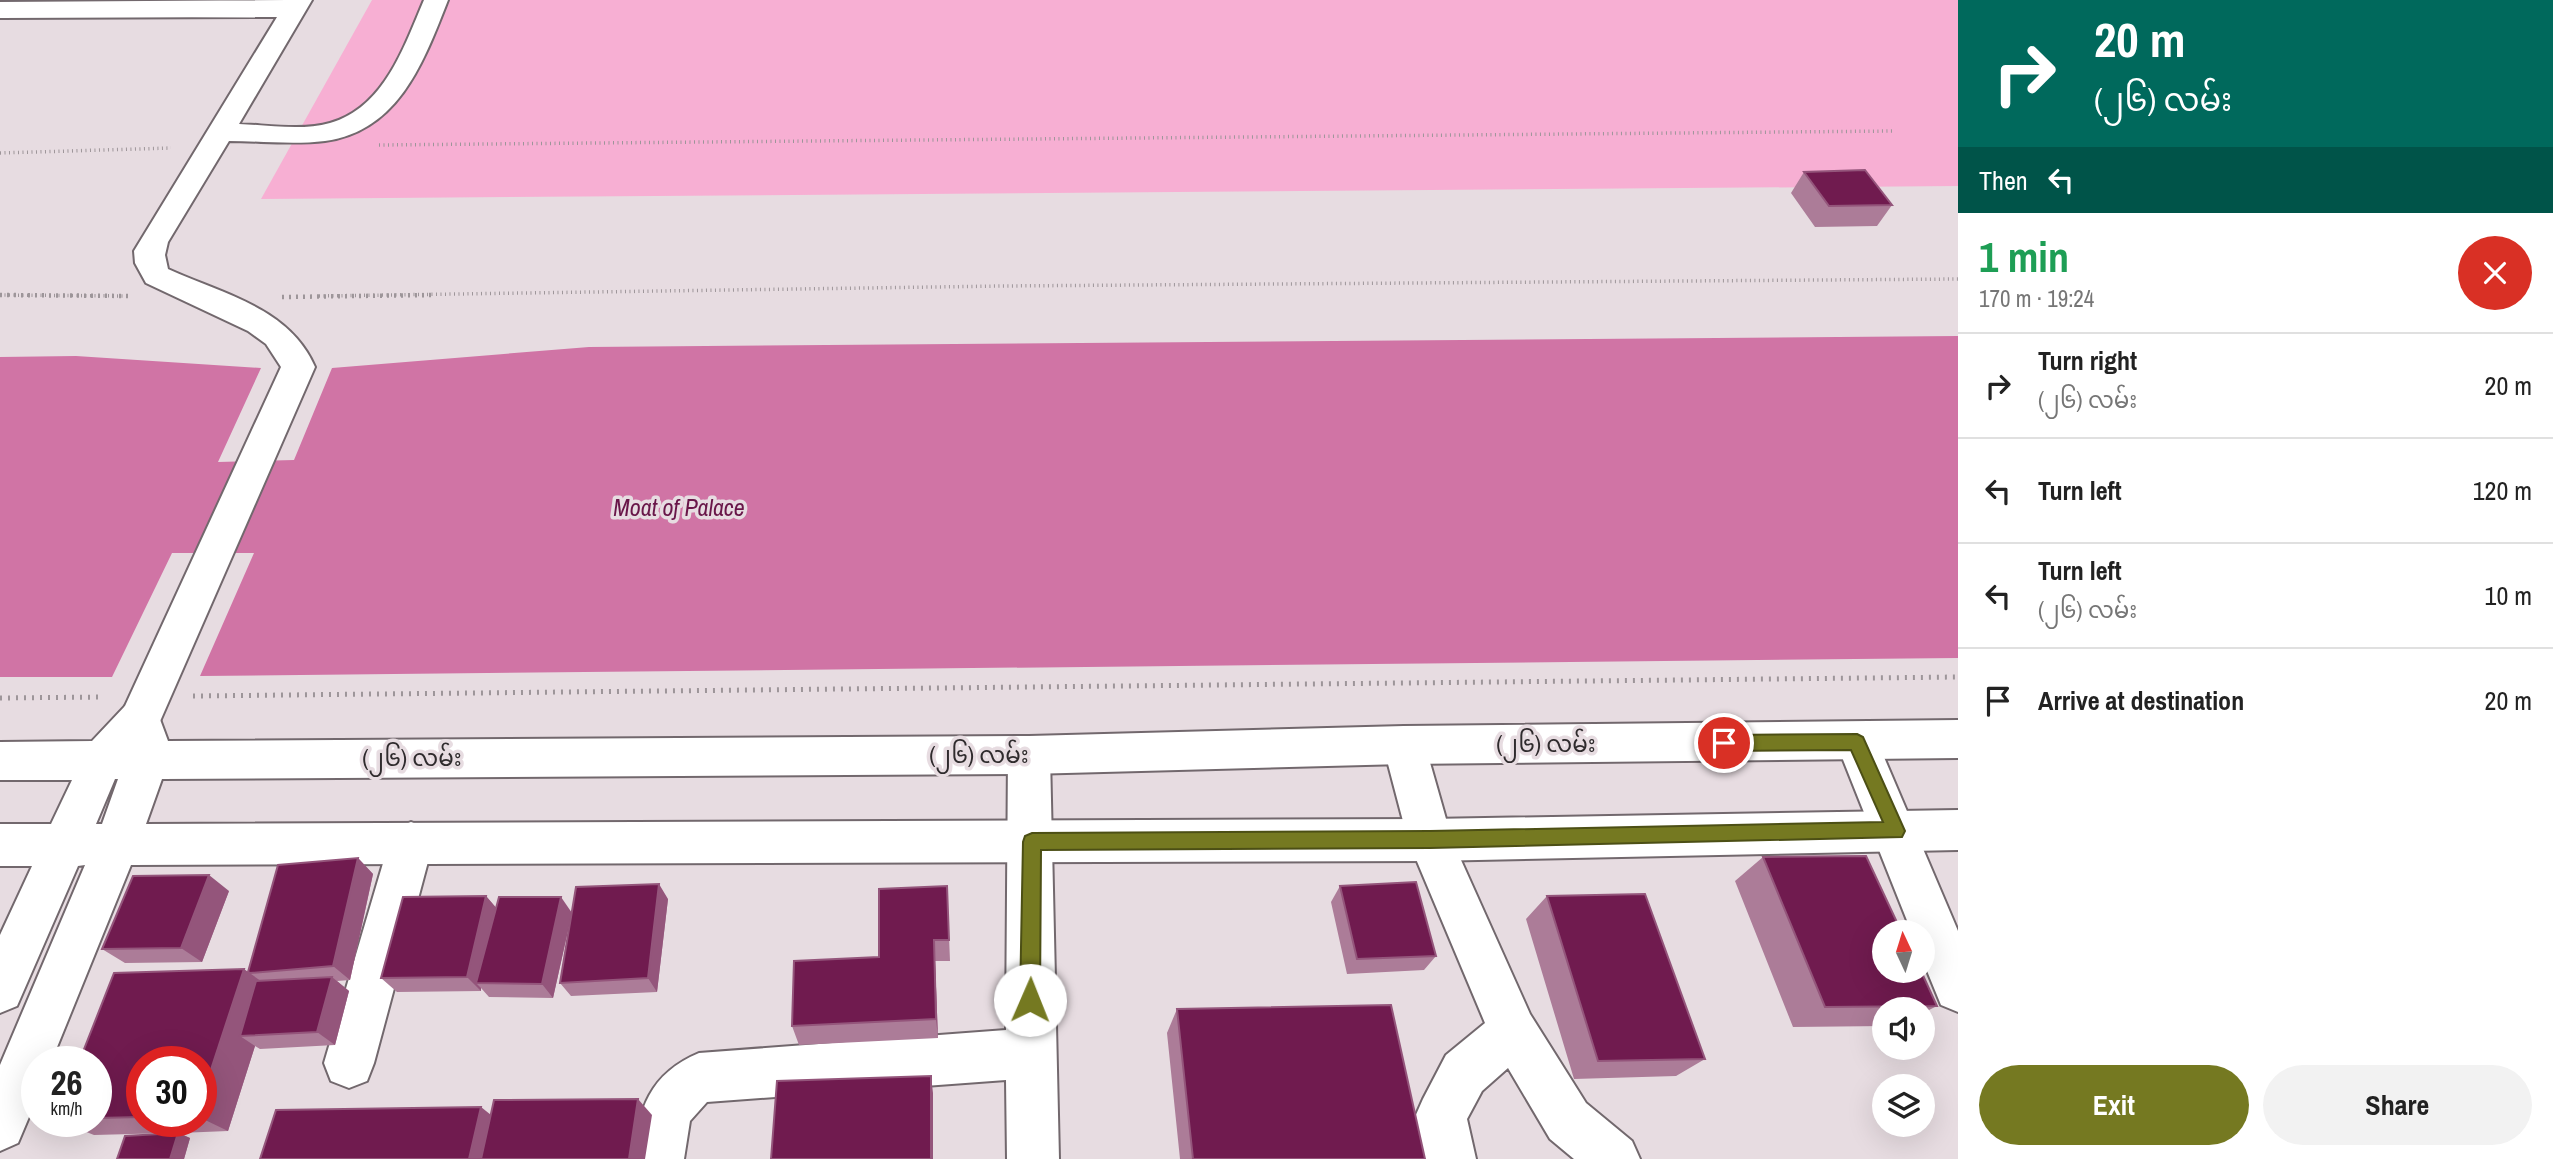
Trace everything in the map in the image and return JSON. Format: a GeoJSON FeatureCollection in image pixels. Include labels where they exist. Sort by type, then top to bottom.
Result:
{"type":"FeatureCollection","features":[{"type":"Feature","properties":{"kind":"main road"},"geometry":{"type":"LineString","coordinates":[[216,139],[334,131],[352,124],[379,106],[404,73],[436,0]]}},
{"type":"Feature","properties":{"kind":"main road"},"geometry":{"type":"LineString","coordinates":[[0,10],[89,5],[297,5]]}},
{"type":"Feature","properties":{"kind":"main road"},"geometry":{"type":"LineString","coordinates":[[0,989],[66,845],[140,722],[298,367],[294,353],[254,320],[157,276],[149,265],[148,255],[153,242],[297,5]]}},
{"type":"Feature","properties":{"kind":"main road"},"geometry":{"type":"LineString","coordinates":[[0,1125],[117,844],[140,722]]}},
{"type":"Feature","properties":{"kind":"main road","name":"(၂၆) လမ်း"},"geometry":{"type":"LineString","coordinates":[[0,761],[140,722],[1029,755],[1404,745],[1958,739]]}},
{"type":"Feature","properties":{"kind":"main road"},"geometry":{"type":"LineString","coordinates":[[1857,742],[1958,988]]}},
{"type":"Feature","properties":{"kind":"main road"},"geometry":{"type":"LineString","coordinates":[[1404,745],[1430,840],[1513,1031],[1568,1121],[1614,1159]]}},
{"type":"Feature","properties":{"kind":"main road"},"geometry":{"type":"LineString","coordinates":[[1029,755],[1032,842],[1029,1053],[1033,1159]]}},
{"type":"Feature","properties":{"kind":"main road"},"geometry":{"type":"LineString","coordinates":[[0,845],[1430,840],[1958,830]]}},
{"type":"Feature","properties":{"kind":"main road"},"geometry":{"type":"LineString","coordinates":[[348,1063],[411,843]]}},
{"type":"Feature","properties":{"kind":"main road"},"geometry":{"type":"LineString","coordinates":[[1450,1159],[1441,1117],[1464,1073],[1513,1031]]}},
{"type":"Feature","properties":{"kind":"main road"},"geometry":{"type":"LineString","coordinates":[[658,1159],[664,1114],[682,1089],[699,1078],[1029,1053]]}},
{"type":"Feature","properties":{"kind":"path"},"geometry":{"type":"LineString","coordinates":[[379,145],[1894,131]]}},
{"type":"Feature","properties":{"kind":"path"},"geometry":{"type":"LineString","coordinates":[[0,153],[216,139]]}},
{"type":"Feature","properties":{"kind":"path"},"geometry":{"type":"LineString","coordinates":[[276,298],[1002,286],[1958,279]]}},
{"type":"Feature","properties":{"kind":"path"},"geometry":{"type":"LineString","coordinates":[[0,295],[206,299]]}},
{"type":"Feature","properties":{"kind":"path"},"geometry":{"type":"LineString","coordinates":[[0,698],[140,722],[1958,677]]}},
{"type":"Feature","properties":{"kind":"shaded area"},"geometry":{"type":"Polygon","coordinates":[[[372,0],[1958,0],[1958,186],[261,199],[372,0]]]}},
{"type":"Feature","properties":{"kind":"water","name":"Moat of Palace"},"geometry":{"type":"Polygon","coordinates":[[[1958,336],[1958,658],[200,676],[254,553],[172,553],[112,677],[0,677],[0,357],[76,356],[261,368],[218,462],[294,460],[332,368],[589,347],[1958,336]]]}},
{"type":"Feature","properties":{"kind":"building"},"geometry":{"type":"Polygon","coordinates":[[[1865,170],[1892,205],[1829,206],[1804,172],[1865,170]]]}},
{"type":"Feature","properties":{"kind":"building"},"geometry":{"type":"Polygon","coordinates":[[[1866,856],[1896,920],[1872,920],[1872,984],[1927,984],[1933,997],[1872,997],[1872,1007],[1825,1007],[1763,857],[1866,856]]]}},
{"type":"Feature","properties":{"kind":"building"},"geometry":{"type":"Polygon","coordinates":[[[358,858],[333,966],[248,972],[278,865],[358,858]]]}},
{"type":"Feature","properties":{"kind":"building"},"geometry":{"type":"Polygon","coordinates":[[[209,875],[181,948],[102,949],[133,876],[209,875]]]}},
{"type":"Feature","properties":{"kind":"building"},"geometry":{"type":"Polygon","coordinates":[[[1416,882],[1436,956],[1357,959],[1340,886],[1416,882]]]}},
{"type":"Feature","properties":{"kind":"building"},"geometry":{"type":"Polygon","coordinates":[[[659,884],[648,978],[560,983],[576,887],[659,884]]]}},
{"type":"Feature","properties":{"kind":"building"},"geometry":{"type":"Polygon","coordinates":[[[947,886],[949,940],[934,940],[936,1019],[792,1026],[794,961],[879,957],[879,889],[947,886]]]}},
{"type":"Feature","properties":{"kind":"building"},"geometry":{"type":"Polygon","coordinates":[[[1645,894],[1705,1059],[1598,1061],[1547,896],[1645,894]]]}},
{"type":"Feature","properties":{"kind":"building"},"geometry":{"type":"Polygon","coordinates":[[[486,896],[467,977],[381,978],[403,897],[486,896]]]}},
{"type":"Feature","properties":{"kind":"building"},"geometry":{"type":"Polygon","coordinates":[[[499,897],[561,897],[542,984],[476,983],[499,897]]]}},
{"type":"Feature","properties":{"kind":"building"},"geometry":{"type":"Polygon","coordinates":[[[244,969],[217,1051],[217,1046],[126,1046],[126,1117],[112,1118],[112,1046],[85,1046],[114,973],[244,969]]]}},
{"type":"Feature","properties":{"kind":"building"},"geometry":{"type":"Polygon","coordinates":[[[332,977],[317,1032],[240,1036],[256,981],[332,977]]]}},
{"type":"Feature","properties":{"kind":"building"},"geometry":{"type":"Polygon","coordinates":[[[1391,1005],[1425,1159],[1193,1159],[1177,1009],[1391,1005]]]}},
{"type":"Feature","properties":{"kind":"building"},"geometry":{"type":"Polygon","coordinates":[[[931,1076],[931,1159],[771,1159],[777,1081],[931,1076]]]}},
{"type":"Feature","properties":{"kind":"building"},"geometry":{"type":"Polygon","coordinates":[[[638,1099],[629,1159],[481,1159],[494,1100],[638,1099]]]}},
{"type":"Feature","properties":{"kind":"building"},"geometry":{"type":"Polygon","coordinates":[[[481,1107],[469,1159],[260,1159],[276,1110],[481,1107]]]}},
{"type":"Feature","properties":{"kind":"building"},"geometry":{"type":"Polygon","coordinates":[[[125,1136],[177,1137],[170,1159],[117,1159],[125,1136]]]}},
{"type":"Feature","properties":{"kind":"route"},"geometry":{"type":"LineString","coordinates":[[1030,1000],[1032,842],[1430,840],[1895,831],[1857,742],[1724,743]]}}]}
